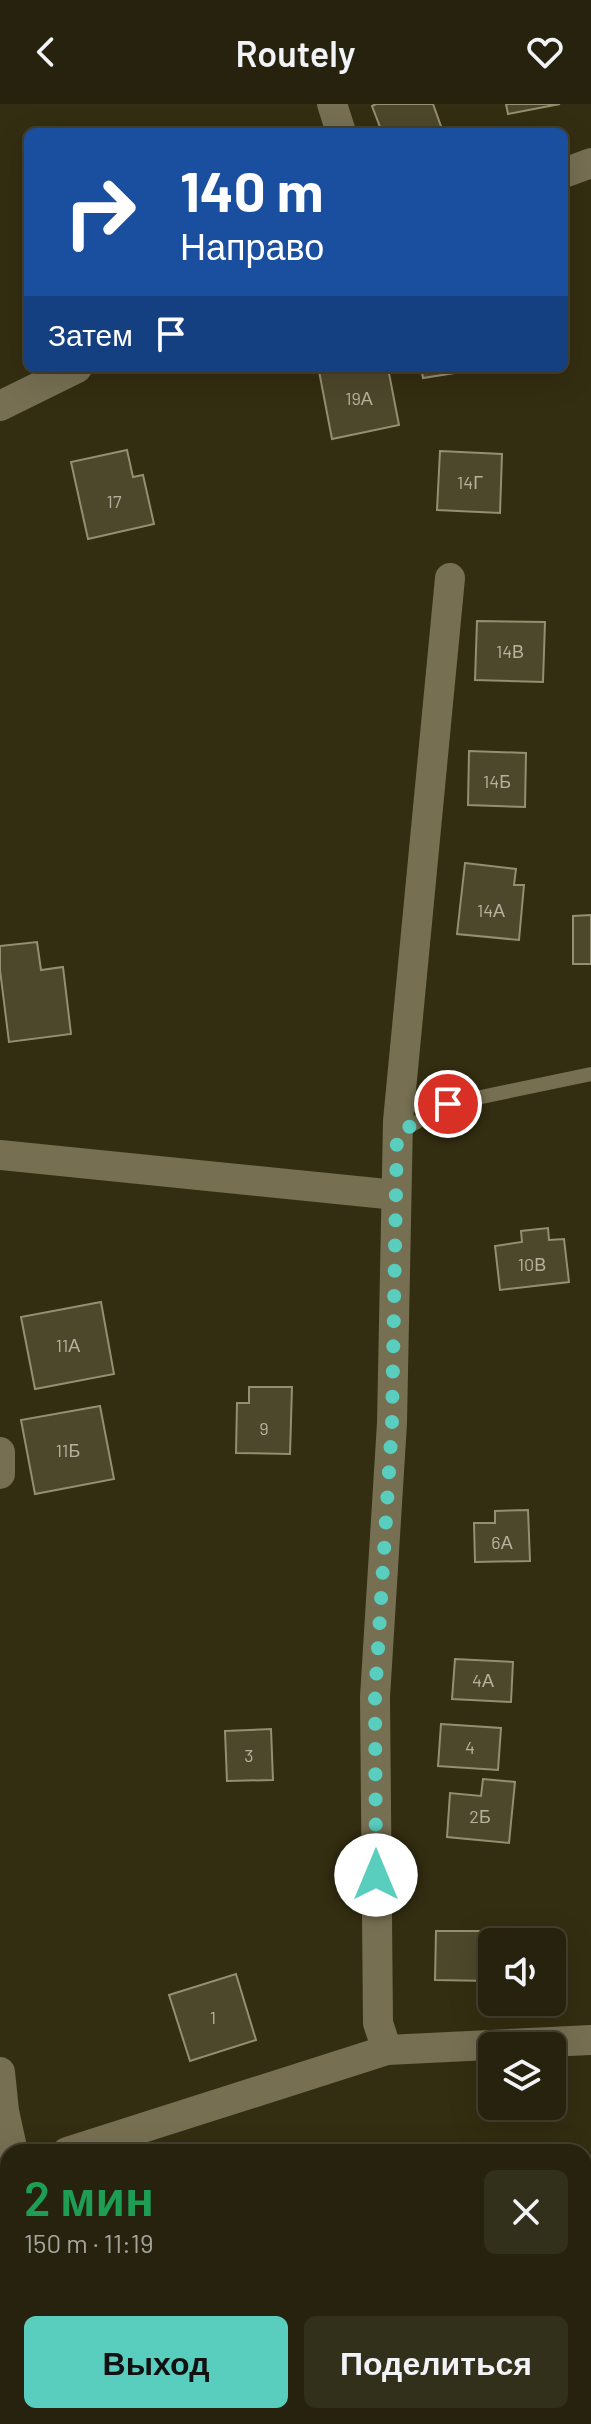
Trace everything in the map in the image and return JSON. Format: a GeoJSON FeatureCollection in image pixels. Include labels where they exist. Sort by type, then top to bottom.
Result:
{"type":"FeatureCollection","features":[{"type":"Feature","properties":{"kind":"street"},"geometry":{"type":"LineString","coordinates":[[332,104],[340,128]]}},
{"type":"Feature","properties":{"kind":"street"},"geometry":{"type":"LineString","coordinates":[[568,172],[591,163]]}},
{"type":"Feature","properties":{"kind":"street"},"geometry":{"type":"LineString","coordinates":[[0,406],[69,372]]}},
{"type":"Feature","properties":{"kind":"street"},"geometry":{"type":"LineString","coordinates":[[387,2050],[378,2023],[375,1697],[392,1423],[397,1134],[450,578]]}},
{"type":"Feature","properties":{"kind":"street"},"geometry":{"type":"LineString","coordinates":[[0,1155],[396,1195]]}},
{"type":"Feature","properties":{"kind":"street"},"geometry":{"type":"LineString","coordinates":[[0,1456],[0,1474]]}},
{"type":"Feature","properties":{"kind":"street"},"geometry":{"type":"LineString","coordinates":[[92,2144],[387,2050],[591,2040]]}},
{"type":"Feature","properties":{"kind":"street"},"geometry":{"type":"LineString","coordinates":[[0,2072],[11,2144]]}},
{"type":"Feature","properties":{"kind":"lane"},"geometry":{"type":"LineString","coordinates":[[397,1134],[448,1104],[591,1074]]}},
{"type":"Feature","properties":{"kind":"building"},"geometry":{"type":"Polygon","coordinates":[[[433,104],[442,128],[380,128],[372,106],[433,104]]]}},
{"type":"Feature","properties":{"kind":"building"},"geometry":{"type":"Polygon","coordinates":[[[506,104],[560,104],[508,114],[506,104]]]}},
{"type":"Feature","properties":{"kind":"building"},"geometry":{"type":"Polygon","coordinates":[[[319,372],[389,372],[399,425],[332,439],[319,372]]]}},
{"type":"Feature","properties":{"kind":"building"},"geometry":{"type":"Polygon","coordinates":[[[422,372],[462,372],[423,378],[422,372]]]}},
{"type":"Feature","properties":{"kind":"building"},"geometry":{"type":"Polygon","coordinates":[[[127,450],[133,477],[143,475],[154,524],[88,539],[71,462],[127,450]]]}},
{"type":"Feature","properties":{"kind":"building"},"geometry":{"type":"Polygon","coordinates":[[[440,451],[502,454],[500,513],[437,510],[440,451]]]}},
{"type":"Feature","properties":{"kind":"building"},"geometry":{"type":"Polygon","coordinates":[[[477,621],[545,622],[543,682],[475,680],[477,621]]]}},
{"type":"Feature","properties":{"kind":"building"},"geometry":{"type":"Polygon","coordinates":[[[469,751],[526,753],[525,807],[468,805],[469,751]]]}},
{"type":"Feature","properties":{"kind":"building"},"geometry":{"type":"Polygon","coordinates":[[[465,863],[516,869],[514,885],[524,885],[519,940],[457,934],[465,863]]]}},
{"type":"Feature","properties":{"kind":"building"},"geometry":{"type":"Polygon","coordinates":[[[591,915],[591,964],[573,964],[573,916],[591,915]]]}},
{"type":"Feature","properties":{"kind":"building"},"geometry":{"type":"Polygon","coordinates":[[[37,942],[41,970],[63,967],[71,1034],[9,1042],[0,946],[37,942]]]}},
{"type":"Feature","properties":{"kind":"building"},"geometry":{"type":"Polygon","coordinates":[[[548,1228],[549,1240],[564,1239],[569,1282],[500,1290],[495,1246],[522,1242],[521,1231],[548,1228]]]}},
{"type":"Feature","properties":{"kind":"building"},"geometry":{"type":"Polygon","coordinates":[[[101,1302],[114,1374],[35,1389],[21,1317],[101,1302]]]}},
{"type":"Feature","properties":{"kind":"building"},"geometry":{"type":"Polygon","coordinates":[[[249,1387],[292,1387],[290,1454],[236,1453],[237,1403],[249,1403],[249,1387]]]}},
{"type":"Feature","properties":{"kind":"building"},"geometry":{"type":"Polygon","coordinates":[[[100,1406],[114,1479],[35,1494],[21,1420],[100,1406]]]}},
{"type":"Feature","properties":{"kind":"building"},"geometry":{"type":"Polygon","coordinates":[[[528,1510],[530,1561],[475,1562],[474,1523],[495,1523],[495,1511],[528,1510]]]}},
{"type":"Feature","properties":{"kind":"building"},"geometry":{"type":"Polygon","coordinates":[[[455,1659],[513,1662],[511,1702],[452,1699],[455,1659]]]}},
{"type":"Feature","properties":{"kind":"building"},"geometry":{"type":"Polygon","coordinates":[[[441,1724],[501,1728],[498,1770],[438,1766],[441,1724]]]}},
{"type":"Feature","properties":{"kind":"building"},"geometry":{"type":"Polygon","coordinates":[[[271,1729],[273,1780],[227,1781],[225,1731],[271,1729]]]}},
{"type":"Feature","properties":{"kind":"building"},"geometry":{"type":"Polygon","coordinates":[[[483,1779],[515,1782],[509,1843],[447,1837],[450,1793],[481,1796],[483,1779]]]}},
{"type":"Feature","properties":{"kind":"building"},"geometry":{"type":"Polygon","coordinates":[[[436,1931],[478,1931],[478,1981],[435,1980],[436,1931]]]}},
{"type":"Feature","properties":{"kind":"building"},"geometry":{"type":"Polygon","coordinates":[[[236,1974],[256,2040],[190,2061],[169,1995],[236,1974]]]}},
{"type":"Feature","properties":{"kind":"route"},"geometry":{"type":"LineString","coordinates":[[376,1875],[375,1697],[392,1423],[397,1134],[448,1104]]}}]}
